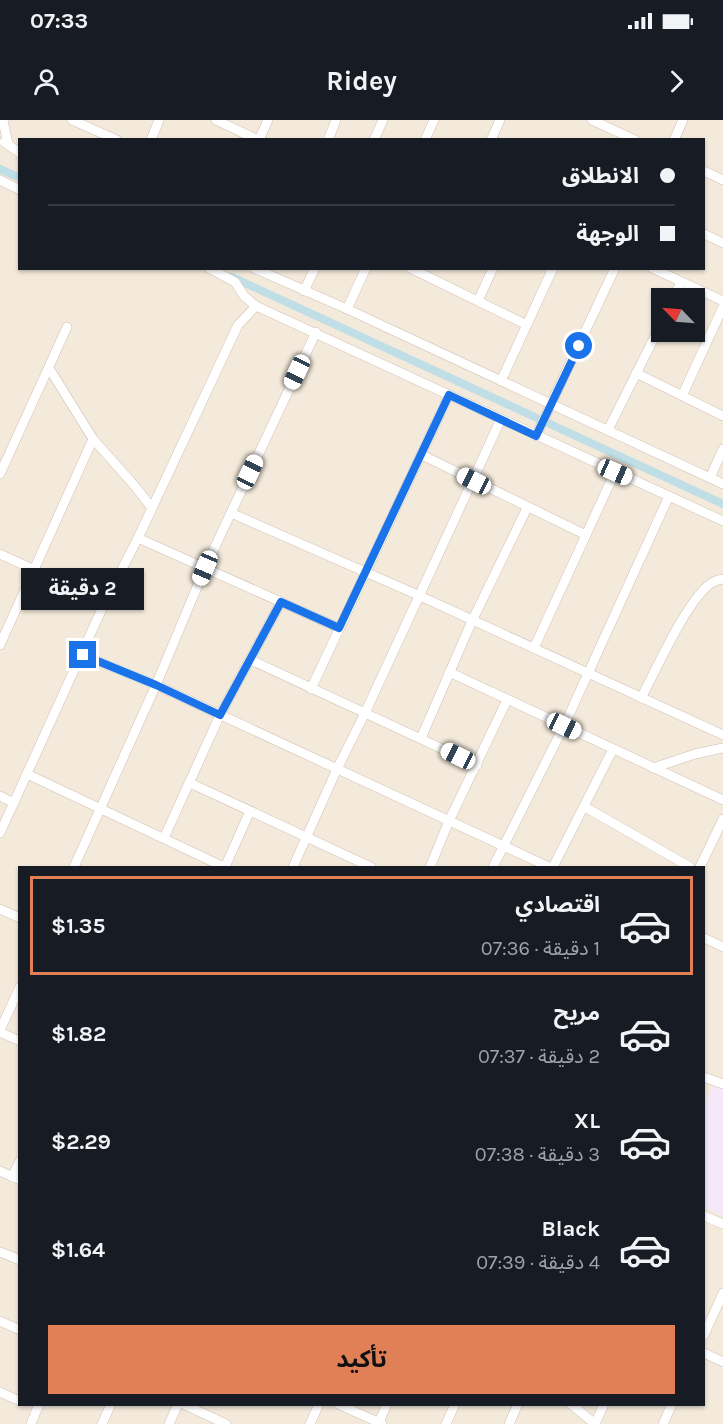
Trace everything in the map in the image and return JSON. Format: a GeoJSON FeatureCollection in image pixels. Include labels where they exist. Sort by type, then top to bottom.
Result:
{"type":"FeatureCollection","features":[{"type":"Feature","properties":{"kind":"street"},"geometry":{"type":"LineString","coordinates":[[3,120],[4,142],[18,152]]}},
{"type":"Feature","properties":{"kind":"street"},"geometry":{"type":"LineString","coordinates":[[72,120],[112,138]]}},
{"type":"Feature","properties":{"kind":"street"},"geometry":{"type":"LineString","coordinates":[[152,138],[159,120]]}},
{"type":"Feature","properties":{"kind":"street"},"geometry":{"type":"LineString","coordinates":[[216,120],[254,138]]}},
{"type":"Feature","properties":{"kind":"street"},"geometry":{"type":"LineString","coordinates":[[259,138],[268,120]]}},
{"type":"Feature","properties":{"kind":"street"},"geometry":{"type":"LineString","coordinates":[[329,138],[336,120]]}},
{"type":"Feature","properties":{"kind":"street"},"geometry":{"type":"LineString","coordinates":[[375,138],[383,120]]}},
{"type":"Feature","properties":{"kind":"street"},"geometry":{"type":"LineString","coordinates":[[426,138],[434,120]]}},
{"type":"Feature","properties":{"kind":"street"},"geometry":{"type":"LineString","coordinates":[[495,138],[500,120]]}},
{"type":"Feature","properties":{"kind":"street"},"geometry":{"type":"LineString","coordinates":[[592,120],[614,135]]}},
{"type":"Feature","properties":{"kind":"street"},"geometry":{"type":"LineString","coordinates":[[675,138],[683,120]]}},
{"type":"Feature","properties":{"kind":"street"},"geometry":{"type":"LineString","coordinates":[[705,171],[723,180]]}},
{"type":"Feature","properties":{"kind":"street"},"geometry":{"type":"LineString","coordinates":[[0,180],[18,189]]}},
{"type":"Feature","properties":{"kind":"street"},"geometry":{"type":"LineString","coordinates":[[705,234],[723,243]]}},
{"type":"Feature","properties":{"kind":"street"},"geometry":{"type":"LineString","coordinates":[[213,270],[235,282],[243,296],[256,306],[501,419],[538,432],[615,472],[723,521]]}},
{"type":"Feature","properties":{"kind":"street"},"geometry":{"type":"LineString","coordinates":[[258,270],[501,381],[550,409],[608,430],[723,484]]}},
{"type":"Feature","properties":{"kind":"street"},"geometry":{"type":"LineString","coordinates":[[304,291],[314,270]]}},
{"type":"Feature","properties":{"kind":"street"},"geometry":{"type":"LineString","coordinates":[[347,309],[365,270]]}},
{"type":"Feature","properties":{"kind":"street"},"geometry":{"type":"LineString","coordinates":[[478,301],[492,270]]}},
{"type":"Feature","properties":{"kind":"street"},"geometry":{"type":"LineString","coordinates":[[501,381],[552,270]]}},
{"type":"Feature","properties":{"kind":"street"},"geometry":{"type":"LineString","coordinates":[[538,432],[614,270]]}},
{"type":"Feature","properties":{"kind":"street"},"geometry":{"type":"LineString","coordinates":[[656,270],[723,301]]}},
{"type":"Feature","properties":{"kind":"street"},"geometry":{"type":"LineString","coordinates":[[429,273],[527,325]]}},
{"type":"Feature","properties":{"kind":"street"},"geometry":{"type":"LineString","coordinates":[[678,288],[681,282]]}},
{"type":"Feature","properties":{"kind":"street"},"geometry":{"type":"LineString","coordinates":[[0,833],[83,655],[105,602],[138,538],[238,325],[256,306]]}},
{"type":"Feature","properties":{"kind":"street"},"geometry":{"type":"LineString","coordinates":[[682,396],[723,307]]}},
{"type":"Feature","properties":{"kind":"street"},"geometry":{"type":"LineString","coordinates":[[0,474],[66,327]]}},
{"type":"Feature","properties":{"kind":"street"},"geometry":{"type":"LineString","coordinates":[[79,866],[101,809],[205,568],[316,332]]}},
{"type":"Feature","properties":{"kind":"street"},"geometry":{"type":"LineString","coordinates":[[608,430],[652,342]]}},
{"type":"Feature","properties":{"kind":"street"},"geometry":{"type":"LineString","coordinates":[[49,368],[93,439],[134,484],[152,508]]}},
{"type":"Feature","properties":{"kind":"street"},"geometry":{"type":"LineString","coordinates":[[636,373],[723,416]]}},
{"type":"Feature","properties":{"kind":"street"},"geometry":{"type":"LineString","coordinates":[[312,689],[449,395]]}},
{"type":"Feature","properties":{"kind":"street"},"geometry":{"type":"LineString","coordinates":[[294,866],[337,769],[474,481],[501,419]]}},
{"type":"Feature","properties":{"kind":"street"},"geometry":{"type":"LineString","coordinates":[[0,645],[93,439]]}},
{"type":"Feature","properties":{"kind":"street"},"geometry":{"type":"LineString","coordinates":[[710,478],[723,449]]}},
{"type":"Feature","properties":{"kind":"street"},"geometry":{"type":"LineString","coordinates":[[422,455],[586,536]]}},
{"type":"Feature","properties":{"kind":"street"},"geometry":{"type":"LineString","coordinates":[[534,648],[615,472]]}},
{"type":"Feature","properties":{"kind":"street"},"geometry":{"type":"LineString","coordinates":[[493,866],[564,726],[669,496]]}},
{"type":"Feature","properties":{"kind":"street"},"geometry":{"type":"LineString","coordinates":[[421,738],[471,621],[527,508]]}},
{"type":"Feature","properties":{"kind":"street"},"geometry":{"type":"LineString","coordinates":[[231,513],[420,596],[723,735]]}},
{"type":"Feature","properties":{"kind":"street"},"geometry":{"type":"LineString","coordinates":[[138,538],[339,628]]}},
{"type":"Feature","properties":{"kind":"street"},"geometry":{"type":"LineString","coordinates":[[0,554],[105,602]]}},
{"type":"Feature","properties":{"kind":"street"},"geometry":{"type":"LineString","coordinates":[[640,698],[698,597],[710,584],[723,579]]}},
{"type":"Feature","properties":{"kind":"street"},"geometry":{"type":"LineString","coordinates":[[164,838],[220,715],[281,602]]}},
{"type":"Feature","properties":{"kind":"street"},"geometry":{"type":"LineString","coordinates":[[83,655],[156,685],[549,866]]}},
{"type":"Feature","properties":{"kind":"street"},"geometry":{"type":"LineString","coordinates":[[251,660],[477,765]]}},
{"type":"Feature","properties":{"kind":"street"},"geometry":{"type":"LineString","coordinates":[[449,672],[723,800]]}},
{"type":"Feature","properties":{"kind":"street"},"geometry":{"type":"LineString","coordinates":[[430,866],[449,821],[507,700]]}},
{"type":"Feature","properties":{"kind":"street"},"geometry":{"type":"LineString","coordinates":[[653,768],[695,754],[723,748]]}},
{"type":"Feature","properties":{"kind":"street"},"geometry":{"type":"LineString","coordinates":[[552,866],[585,807],[613,749]]}},
{"type":"Feature","properties":{"kind":"street"},"geometry":{"type":"LineString","coordinates":[[27,774],[222,866]]}},
{"type":"Feature","properties":{"kind":"street"},"geometry":{"type":"LineString","coordinates":[[190,783],[307,836],[365,866]]}},
{"type":"Feature","properties":{"kind":"street"},"geometry":{"type":"LineString","coordinates":[[0,796],[14,803]]}},
{"type":"Feature","properties":{"kind":"street"},"geometry":{"type":"LineString","coordinates":[[585,807],[688,866]]}},
{"type":"Feature","properties":{"kind":"street"},"geometry":{"type":"LineString","coordinates":[[224,866],[250,811]]}},
{"type":"Feature","properties":{"kind":"street"},"geometry":{"type":"LineString","coordinates":[[700,866],[723,819]]}},
{"type":"Feature","properties":{"kind":"street"},"geometry":{"type":"LineString","coordinates":[[0,909],[18,917]]}},
{"type":"Feature","properties":{"kind":"street"},"geometry":{"type":"LineString","coordinates":[[705,938],[723,946]]}},
{"type":"Feature","properties":{"kind":"street"},"geometry":{"type":"LineString","coordinates":[[18,991],[0,1031],[18,1040]]}},
{"type":"Feature","properties":{"kind":"street"},"geometry":{"type":"LineString","coordinates":[[705,1077],[723,1084]]}},
{"type":"Feature","properties":{"kind":"street"},"geometry":{"type":"LineString","coordinates":[[0,1171],[16,1178]]}},
{"type":"Feature","properties":{"kind":"street"},"geometry":{"type":"LineString","coordinates":[[705,1216],[723,1224]]}},
{"type":"Feature","properties":{"kind":"street"},"geometry":{"type":"LineString","coordinates":[[0,1252],[18,1259]]}},
{"type":"Feature","properties":{"kind":"street"},"geometry":{"type":"LineString","coordinates":[[705,1333],[723,1293]]}},
{"type":"Feature","properties":{"kind":"street"},"geometry":{"type":"LineString","coordinates":[[0,1321],[18,1329]]}},
{"type":"Feature","properties":{"kind":"street"},"geometry":{"type":"LineString","coordinates":[[705,1353],[723,1362]]}},
{"type":"Feature","properties":{"kind":"street"},"geometry":{"type":"LineString","coordinates":[[0,1392],[18,1400]]}},
{"type":"Feature","properties":{"kind":"street"},"geometry":{"type":"LineString","coordinates":[[30,1424],[38,1406]]}},
{"type":"Feature","properties":{"kind":"street"},"geometry":{"type":"LineString","coordinates":[[102,1424],[110,1406]]}},
{"type":"Feature","properties":{"kind":"street"},"geometry":{"type":"LineString","coordinates":[[169,1424],[177,1406]]}},
{"type":"Feature","properties":{"kind":"street"},"geometry":{"type":"LineString","coordinates":[[187,1406],[226,1424]]}},
{"type":"Feature","properties":{"kind":"street"},"geometry":{"type":"LineString","coordinates":[[310,1424],[318,1406]]}},
{"type":"Feature","properties":{"kind":"street"},"geometry":{"type":"LineString","coordinates":[[342,1406],[380,1423],[386,1406]]}},
{"type":"Feature","properties":{"kind":"street"},"geometry":{"type":"LineString","coordinates":[[446,1424],[454,1406]]}},
{"type":"Feature","properties":{"kind":"street"},"geometry":{"type":"LineString","coordinates":[[509,1424],[517,1406]]}},
{"type":"Feature","properties":{"kind":"street"},"geometry":{"type":"LineString","coordinates":[[573,1406],[595,1424],[603,1406]]}},
{"type":"Feature","properties":{"kind":"street"},"geometry":{"type":"LineString","coordinates":[[663,1424],[671,1406]]}},
{"type":"Feature","properties":{"kind":"shaded area"},"geometry":{"type":"Polygon","coordinates":[[[0,120],[723,120],[723,1424],[0,1424],[0,120]]]}},
{"type":"Feature","properties":{"kind":"shaded area"},"geometry":{"type":"Polygon","coordinates":[[[713,1084],[723,1088],[723,1216],[705,1207],[705,1104],[713,1084]]]}},
{"type":"Feature","properties":{"kind":"waterway"},"geometry":{"type":"LineString","coordinates":[[0,169],[18,177]]}},
{"type":"Feature","properties":{"kind":"waterway"},"geometry":{"type":"LineString","coordinates":[[232,277],[723,504]]}},
{"type":"Feature","properties":{"kind":"route"},"geometry":{"type":"LineString","coordinates":[[83,655],[156,685],[220,715],[281,602],[339,628],[449,395],[536,436],[579,346]]}}]}
